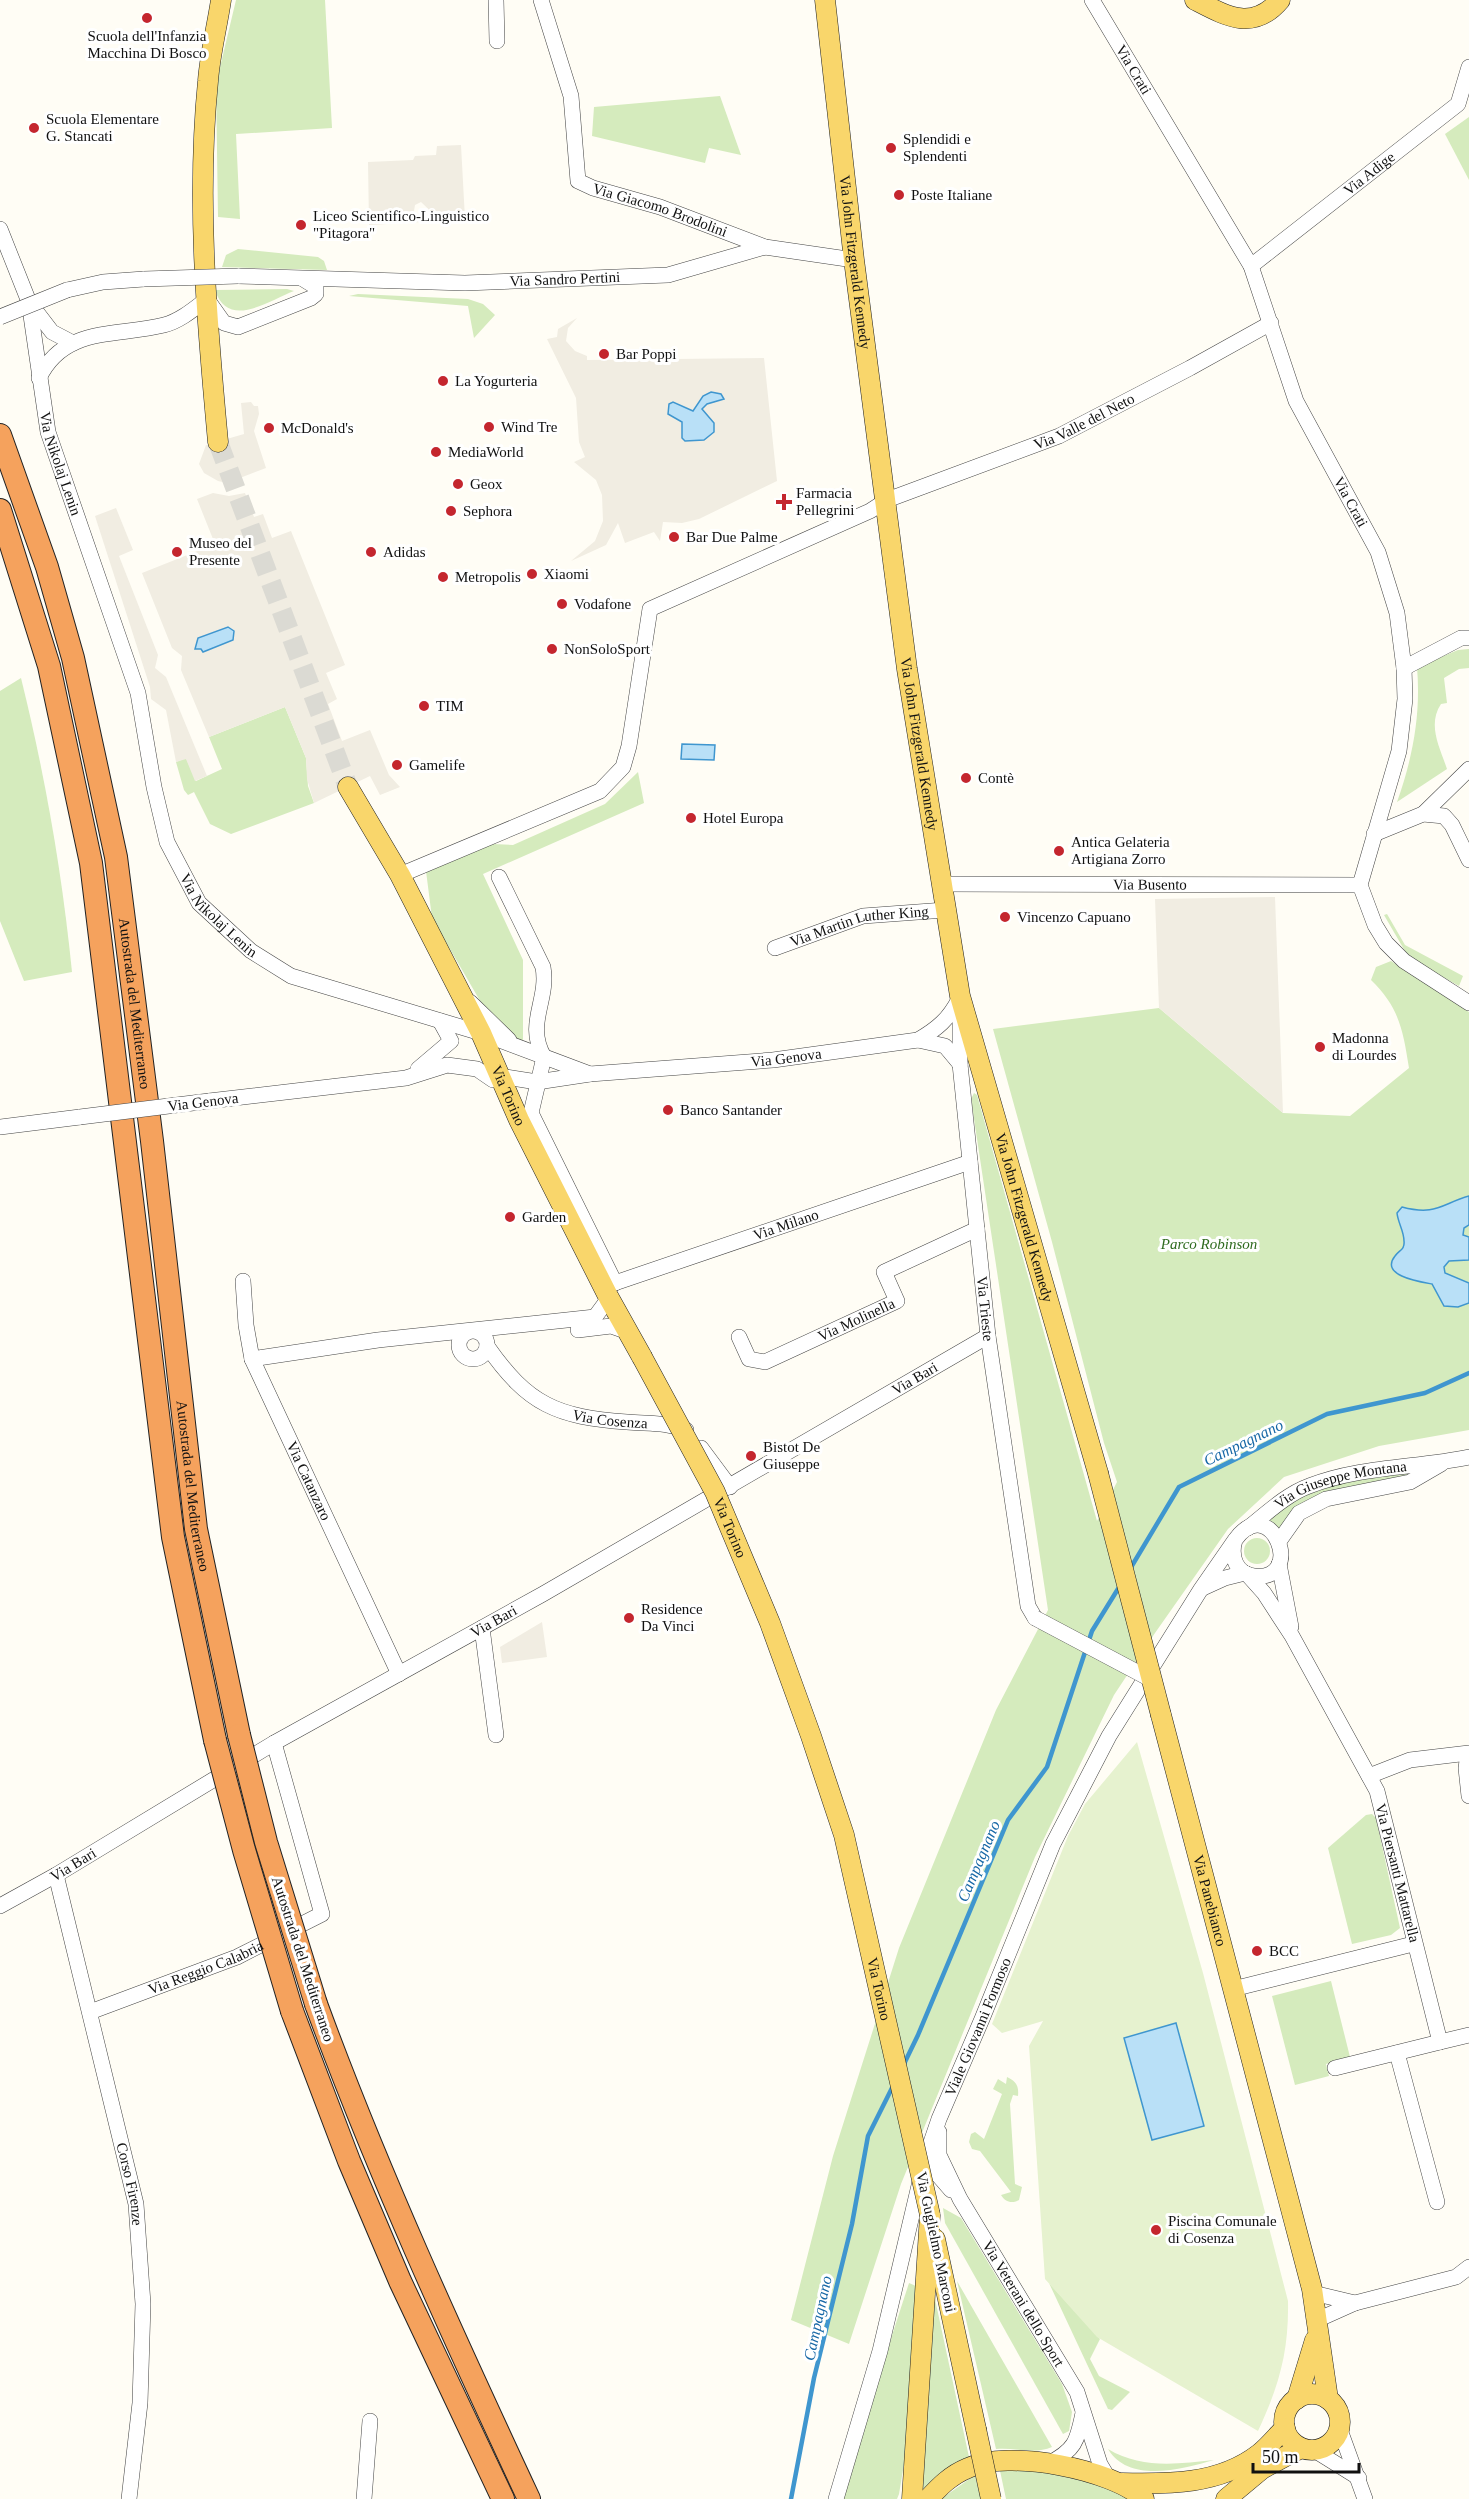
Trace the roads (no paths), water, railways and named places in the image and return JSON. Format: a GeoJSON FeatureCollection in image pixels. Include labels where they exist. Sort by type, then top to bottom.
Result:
{"type":"FeatureCollection","features":[{"type":"Feature","properties":{"kind":"highway","name":"Autostrada del Mediterraneo"},"geometry":{"type":"LineString","coordinates":[[0,435],[47,567],[73,658],[116,857],[152,1141],[195,1529],[239,1735],[266,1842],[316,2004],[370,2148],[419,2261],[529,2499]]}},
{"type":"Feature","properties":{"kind":"highway","name":"Autostrada del Mediterraneo"},"geometry":{"type":"LineString","coordinates":[[0,510],[49,666],[91,863],[173,1537],[216,1740],[244,1850],[292,2011],[349,2161],[400,2281],[503,2499]]}},
{"type":"Feature","properties":{"kind":"main road"},"geometry":{"type":"LineString","coordinates":[[218,442],[207,299],[203,207],[208,81],[221,0]]}},
{"type":"Feature","properties":{"kind":"main road","name":"Via John Fitzgerald Kennedy"},"geometry":{"type":"LineString","coordinates":[[825,0],[854,260],[907,669],[940,884],[960,996],[1098,1473]]}},
{"type":"Feature","properties":{"kind":"main road"},"geometry":{"type":"LineString","coordinates":[[1195,0],[1225,15],[1239,18],[1268,13],[1280,0]]}},
{"type":"Feature","properties":{"kind":"main road"},"geometry":{"type":"LineString","coordinates":[[348,787],[400,875],[481,1033]]}},
{"type":"Feature","properties":{"kind":"main road","name":"Via Torino"},"geometry":{"type":"LineString","coordinates":[[481,1033],[497,1080],[609,1290],[628,1332],[715,1492],[770,1623],[844,1835],[895,2055]]}},
{"type":"Feature","properties":{"kind":"main road","name":"Via Panebianco"},"geometry":{"type":"LineString","coordinates":[[1098,1473],[1313,2293],[1328,2399]]}},
{"type":"Feature","properties":{"kind":"main road","name":"Via Guglielmo Marconi"},"geometry":{"type":"LineString","coordinates":[[895,2055],[991,2499]]}},
{"type":"Feature","properties":{"kind":"main road"},"geometry":{"type":"LineString","coordinates":[[912,2499],[930,2215]]}},
{"type":"Feature","properties":{"kind":"main road","name":"Via Panebianco"},"geometry":{"type":"LineString","coordinates":[[1297,2399],[1318,2324]]}},
{"type":"Feature","properties":{"kind":"main road"},"geometry":{"type":"LineString","coordinates":[[1226,2499],[1262,2469],[1308,2449],[1330,2444],[1340,2430],[1339,2412],[1328,2399],[1312,2394],[1297,2399],[1286,2412],[1285,2428],[1288,2436],[1308,2449]]}},
{"type":"Feature","properties":{"kind":"main road"},"geometry":{"type":"LineString","coordinates":[[928,2499],[944,2481],[969,2467],[997,2460],[1048,2464],[1114,2481],[1167,2485],[1220,2474],[1259,2454],[1285,2428]]}},
{"type":"Feature","properties":{"kind":"main road"},"geometry":{"type":"LineString","coordinates":[[1114,2481],[1135,2491],[1144,2499]]}},
{"type":"Feature","properties":{"kind":"street"},"geometry":{"type":"LineString","coordinates":[[496,0],[498,41]]}},
{"type":"Feature","properties":{"kind":"street","name":"Via Giacomo Brodolini"},"geometry":{"type":"LineString","coordinates":[[541,0],[572,96],[578,181],[593,188],[660,207],[765,247],[854,260]]}},
{"type":"Feature","properties":{"kind":"street","name":"Via Crati"},"geometry":{"type":"LineString","coordinates":[[1092,0],[1251,266],[1296,401],[1378,552],[1397,613],[1404,668],[1404,716],[1399,751],[1360,885]]}},
{"type":"Feature","properties":{"kind":"street","name":"Via Adige"},"geometry":{"type":"LineString","coordinates":[[1251,266],[1458,104],[1469,67]]}},
{"type":"Feature","properties":{"kind":"street"},"geometry":{"type":"LineString","coordinates":[[0,229],[29,302],[52,332],[73,343]]}},
{"type":"Feature","properties":{"kind":"street","name":"Via Sandro Pertini"},"geometry":{"type":"LineString","coordinates":[[0,317],[67,290],[104,282],[238,276],[465,283],[668,275],[765,247]]}},
{"type":"Feature","properties":{"kind":"street"},"geometry":{"type":"LineString","coordinates":[[300,279],[308,280],[316,287],[316,294],[311,298]]}},
{"type":"Feature","properties":{"kind":"street","name":"Via Sandro Pertini"},"geometry":{"type":"LineString","coordinates":[[207,299],[224,323],[238,327],[362,281]]}},
{"type":"Feature","properties":{"kind":"street"},"geometry":{"type":"LineString","coordinates":[[39,378],[47,361],[73,343],[87,337],[165,324],[185,315],[207,299]]}},
{"type":"Feature","properties":{"kind":"street","name":"Via Nikolaj Lenin"},"geometry":{"type":"LineString","coordinates":[[29,302],[48,432],[138,693],[154,787],[167,842],[199,903],[251,951],[291,976],[481,1033]]}},
{"type":"Feature","properties":{"kind":"street","name":"Via Valle del Neto"},"geometry":{"type":"LineString","coordinates":[[400,875],[600,791],[623,767],[629,746],[650,609],[870,511],[886,500],[1059,436],[1190,369],[1271,323]]}},
{"type":"Feature","properties":{"kind":"street"},"geometry":{"type":"LineString","coordinates":[[1404,668],[1461,638],[1469,638]]}},
{"type":"Feature","properties":{"kind":"street"},"geometry":{"type":"LineString","coordinates":[[1374,834],[1423,814],[1469,769]]}},
{"type":"Feature","properties":{"kind":"street"},"geometry":{"type":"LineString","coordinates":[[1423,814],[1444,816],[1452,825],[1469,860]]}},
{"type":"Feature","properties":{"kind":"street"},"geometry":{"type":"LineString","coordinates":[[252,1359],[378,1340],[472,1332],[595,1317],[609,1290],[532,1117],[531,1102],[544,1057],[537,1044],[535,1032],[544,984],[543,967],[499,877]]}},
{"type":"Feature","properties":{"kind":"street","name":"Via Busento"},"geometry":{"type":"LineString","coordinates":[[940,884],[1360,885]]}},
{"type":"Feature","properties":{"kind":"street"},"geometry":{"type":"LineString","coordinates":[[1360,885],[1375,925],[1386,943],[1404,961],[1466,996]]}},
{"type":"Feature","properties":{"kind":"street","name":"Via Martin Luther King"},"geometry":{"type":"LineString","coordinates":[[775,948],[863,916],[945,910]]}},
{"type":"Feature","properties":{"kind":"street"},"geometry":{"type":"LineString","coordinates":[[460,991],[515,1046]]}},
{"type":"Feature","properties":{"kind":"street","name":"Via Genova"},"geometry":{"type":"LineString","coordinates":[[0,1127],[406,1078],[447,1065],[468,1067],[497,1080],[537,1082],[590,1074],[773,1060],[918,1040],[938,1029],[951,1014],[960,996]]}},
{"type":"Feature","properties":{"kind":"street","name":"Via Trieste"},"geometry":{"type":"LineString","coordinates":[[960,996],[960,1064],[988,1336],[1031,1612],[1152,1680]]}},
{"type":"Feature","properties":{"kind":"street","name":"Via Genova"},"geometry":{"type":"LineString","coordinates":[[406,1078],[431,1061],[451,1041],[441,1021]]}},
{"type":"Feature","properties":{"kind":"street","name":"Via Genova"},"geometry":{"type":"LineString","coordinates":[[481,1033],[590,1074]]}},
{"type":"Feature","properties":{"kind":"street"},"geometry":{"type":"LineString","coordinates":[[918,1040],[945,1046],[960,1064]]}},
{"type":"Feature","properties":{"kind":"street","name":"Via Milano"},"geometry":{"type":"LineString","coordinates":[[609,1290],[970,1162]]}},
{"type":"Feature","properties":{"kind":"street","name":"Via Molinella"},"geometry":{"type":"LineString","coordinates":[[739,1337],[749,1359],[765,1362],[897,1301],[884,1272],[977,1229]]}},
{"type":"Feature","properties":{"kind":"street","name":"Via Catanzaro"},"geometry":{"type":"LineString","coordinates":[[243,1281],[246,1325],[252,1359],[399,1674]]}},
{"type":"Feature","properties":{"kind":"street"},"geometry":{"type":"LineString","coordinates":[[472,1332],[464,1335],[460,1343],[464,1356],[472,1359],[481,1357],[487,1343],[611,1326],[628,1332]]}},
{"type":"Feature","properties":{"kind":"street","name":"Via Cosenza"},"geometry":{"type":"LineString","coordinates":[[472,1332],[481,1333],[506,1373],[523,1390],[555,1409],[578,1418],[671,1424],[690,1431],[716,1472],[730,1486]]}},
{"type":"Feature","properties":{"kind":"street","name":"Via Bari"},"geometry":{"type":"LineString","coordinates":[[0,1906],[56,1875],[274,1743],[482,1628],[988,1336]]}},
{"type":"Feature","properties":{"kind":"street","name":"Via Giuseppe Montana"},"geometry":{"type":"LineString","coordinates":[[1247,1528],[1283,1500],[1308,1486],[1407,1465],[1444,1462],[1469,1456]]}},
{"type":"Feature","properties":{"kind":"street","name":"Via Giuseppe Montana"},"geometry":{"type":"LineString","coordinates":[[1280,1540],[1299,1513],[1326,1499],[1410,1482],[1444,1462]]}},
{"type":"Feature","properties":{"kind":"street"},"geometry":{"type":"LineString","coordinates":[[1201,1589],[1225,1578],[1246,1574],[1269,1574],[1279,1564],[1282,1556],[1280,1540],[1275,1534],[1262,1527],[1247,1528],[1235,1540],[1233,1547],[1235,1562],[1246,1574]]}},
{"type":"Feature","properties":{"kind":"street","name":"Viale Giovanni Formoso"},"geometry":{"type":"LineString","coordinates":[[836,2499],[880,2351],[925,2160],[939,2119],[1053,1844],[1109,1736],[1201,1589],[1235,1540]]}},
{"type":"Feature","properties":{"kind":"street","name":"Via Piersanti Mattarella"},"geometry":{"type":"LineString","coordinates":[[1279,1564],[1292,1636]]}},
{"type":"Feature","properties":{"kind":"street","name":"Via Piersanti Mattarella"},"geometry":{"type":"LineString","coordinates":[[1233,1989],[1413,1944],[1377,1791],[1292,1636],[1264,1593],[1246,1574]]}},
{"type":"Feature","properties":{"kind":"street"},"geometry":{"type":"LineString","coordinates":[[482,1628],[496,1735]]}},
{"type":"Feature","properties":{"kind":"street","name":"Via Reggio Calabria"},"geometry":{"type":"LineString","coordinates":[[90,2012],[237,1957],[321,1914],[274,1743]]}},
{"type":"Feature","properties":{"kind":"street"},"geometry":{"type":"LineString","coordinates":[[1369,1776],[1410,1760],[1468,1754],[1466,1768],[1469,1796]]}},
{"type":"Feature","properties":{"kind":"street","name":"Corso Firenze"},"geometry":{"type":"LineString","coordinates":[[56,1875],[136,2204],[143,2304],[140,2403],[129,2499]]}},
{"type":"Feature","properties":{"kind":"street"},"geometry":{"type":"LineString","coordinates":[[1413,1944],[1440,2042]]}},
{"type":"Feature","properties":{"kind":"street"},"geometry":{"type":"LineString","coordinates":[[1335,2068],[1469,2035]]}},
{"type":"Feature","properties":{"kind":"street"},"geometry":{"type":"LineString","coordinates":[[1397,2053],[1437,2202]]}},
{"type":"Feature","properties":{"kind":"street","name":"Via Veterani dello Sport"},"geometry":{"type":"LineString","coordinates":[[939,2119],[939,2155],[960,2199],[1071,2382],[1083,2410],[1100,2464],[1114,2481]]}},
{"type":"Feature","properties":{"kind":"street","name":"Via Veterani dello Sport"},"geometry":{"type":"LineString","coordinates":[[925,2160],[960,2199]]}},
{"type":"Feature","properties":{"kind":"street"},"geometry":{"type":"LineString","coordinates":[[1318,2324],[1355,2303],[1456,2277],[1469,2267]]}},
{"type":"Feature","properties":{"kind":"street"},"geometry":{"type":"LineString","coordinates":[[1313,2293],[1355,2303]]}},
{"type":"Feature","properties":{"kind":"street"},"geometry":{"type":"LineString","coordinates":[[1048,2464],[1071,2450],[1077,2441],[1083,2410]]}},
{"type":"Feature","properties":{"kind":"street"},"geometry":{"type":"LineString","coordinates":[[364,2499],[370,2421]]}},
{"type":"Feature","properties":{"kind":"street"},"geometry":{"type":"LineString","coordinates":[[1340,2430],[1365,2499]]}},
{"type":"Feature","properties":{"kind":"street"},"geometry":{"type":"LineString","coordinates":[[1308,2449],[1359,2478]]}},
{"type":"Feature","properties":{"kind":"water"},"geometry":{"type":"Polygon","coordinates":[[[711,392],[721,394],[724,399],[707,404],[702,409],[714,423],[714,432],[704,440],[685,441],[682,438],[682,422],[668,414],[669,404],[673,402],[693,411],[703,396],[711,392]]]}},
{"type":"Feature","properties":{"kind":"water"},"geometry":{"type":"Polygon","coordinates":[[[228,627],[234,631],[233,640],[203,652],[201,649],[195,649],[198,638],[228,627]]]}},
{"type":"Feature","properties":{"kind":"water"},"geometry":{"type":"Polygon","coordinates":[[[682,744],[715,745],[714,760],[681,759],[682,744]]]}},
{"type":"Feature","properties":{"kind":"water"},"geometry":{"type":"Polygon","coordinates":[[[1469,1196],[1469,1225],[1464,1228],[1463,1235],[1469,1237],[1469,1260],[1449,1261],[1444,1267],[1445,1273],[1469,1283],[1469,1303],[1458,1307],[1444,1306],[1432,1284],[1403,1277],[1392,1269],[1395,1256],[1404,1244],[1397,1213],[1402,1207],[1431,1210],[1469,1196]]]}},
{"type":"Feature","properties":{"kind":"water"},"geometry":{"type":"Polygon","coordinates":[[[1176,2023],[1204,2126],[1152,2140],[1124,2038],[1176,2023]]]}},
{"type":"Feature","properties":{"kind":"waterway","name":"Campagnano"},"geometry":{"type":"LineString","coordinates":[[1130,1569],[1179,1487],[1327,1414],[1425,1393],[1469,1373]]}},
{"type":"Feature","properties":{"kind":"waterway","name":"Campagnano"},"geometry":{"type":"LineString","coordinates":[[903,2066],[1008,1820],[1047,1767],[1092,1631],[1121,1584]]}},
{"type":"Feature","properties":{"kind":"waterway","name":"Campagnano"},"geometry":{"type":"LineString","coordinates":[[791,2499],[814,2378],[852,2224],[868,2136],[894,2084]]}},
{"type":"Feature","properties":{"kind":"tunnel"},"geometry":{"type":"LineString","coordinates":[[218,442],[348,787]]}},
{"type":"Feature","properties":{"kind":"place","name":"Scuola dell'Infanzia Macchina Di Bosco"},"geometry":{"type":"Point","coordinates":[147,18]}},
{"type":"Feature","properties":{"kind":"place","name":"Scuola Elementare G. Stancati"},"geometry":{"type":"Point","coordinates":[34,128]}},
{"type":"Feature","properties":{"kind":"place","name":"Splendidi e Splendenti"},"geometry":{"type":"Point","coordinates":[891,148]}},
{"type":"Feature","properties":{"kind":"place","name":"Poste Italiane"},"geometry":{"type":"Point","coordinates":[899,195]}},
{"type":"Feature","properties":{"kind":"place","name":"Liceo Scientifico-Linguistico \"Pitagora\""},"geometry":{"type":"Point","coordinates":[301,225]}},
{"type":"Feature","properties":{"kind":"place","name":"Bar Poppi"},"geometry":{"type":"Point","coordinates":[604,354]}},
{"type":"Feature","properties":{"kind":"place","name":"La Yogurteria"},"geometry":{"type":"Point","coordinates":[443,381]}},
{"type":"Feature","properties":{"kind":"place","name":"Wind Tre"},"geometry":{"type":"Point","coordinates":[489,427]}},
{"type":"Feature","properties":{"kind":"place","name":"McDonald's"},"geometry":{"type":"Point","coordinates":[269,428]}},
{"type":"Feature","properties":{"kind":"place","name":"MediaWorld"},"geometry":{"type":"Point","coordinates":[436,452]}},
{"type":"Feature","properties":{"kind":"place","name":"Geox"},"geometry":{"type":"Point","coordinates":[458,484]}},
{"type":"Feature","properties":{"kind":"place","name":"Farmacia Pellegrini"},"geometry":{"type":"Point","coordinates":[784,502]}},
{"type":"Feature","properties":{"kind":"place","name":"Sephora"},"geometry":{"type":"Point","coordinates":[451,511]}},
{"type":"Feature","properties":{"kind":"place","name":"Bar Due Palme"},"geometry":{"type":"Point","coordinates":[674,537]}},
{"type":"Feature","properties":{"kind":"place","name":"Museo del Presente"},"geometry":{"type":"Point","coordinates":[177,552]}},
{"type":"Feature","properties":{"kind":"place","name":"Adidas"},"geometry":{"type":"Point","coordinates":[371,552]}},
{"type":"Feature","properties":{"kind":"place","name":"Xiaomi"},"geometry":{"type":"Point","coordinates":[532,574]}},
{"type":"Feature","properties":{"kind":"place","name":"Metropolis"},"geometry":{"type":"Point","coordinates":[443,577]}},
{"type":"Feature","properties":{"kind":"place","name":"Vodafone"},"geometry":{"type":"Point","coordinates":[562,604]}},
{"type":"Feature","properties":{"kind":"place","name":"NonSoloSport"},"geometry":{"type":"Point","coordinates":[552,649]}},
{"type":"Feature","properties":{"kind":"place","name":"TIM"},"geometry":{"type":"Point","coordinates":[424,706]}},
{"type":"Feature","properties":{"kind":"place","name":"Gamelife"},"geometry":{"type":"Point","coordinates":[397,765]}},
{"type":"Feature","properties":{"kind":"place","name":"Contè"},"geometry":{"type":"Point","coordinates":[966,778]}},
{"type":"Feature","properties":{"kind":"place","name":"Hotel Europa"},"geometry":{"type":"Point","coordinates":[691,818]}},
{"type":"Feature","properties":{"kind":"place","name":"Antica Gelateria Artigiana Zorro"},"geometry":{"type":"Point","coordinates":[1059,851]}},
{"type":"Feature","properties":{"kind":"place","name":"Vincenzo Capuano"},"geometry":{"type":"Point","coordinates":[1005,917]}},
{"type":"Feature","properties":{"kind":"place","name":"Madonna di Lourdes"},"geometry":{"type":"Point","coordinates":[1320,1047]}},
{"type":"Feature","properties":{"kind":"place","name":"Banco Santander"},"geometry":{"type":"Point","coordinates":[668,1110]}},
{"type":"Feature","properties":{"kind":"place","name":"Garden"},"geometry":{"type":"Point","coordinates":[510,1217]}},
{"type":"Feature","properties":{"kind":"place","name":"Bistot De Giuseppe"},"geometry":{"type":"Point","coordinates":[751,1456]}},
{"type":"Feature","properties":{"kind":"place","name":"Residence Da Vinci"},"geometry":{"type":"Point","coordinates":[629,1618]}},
{"type":"Feature","properties":{"kind":"place","name":"BCC"},"geometry":{"type":"Point","coordinates":[1257,1951]}},
{"type":"Feature","properties":{"kind":"place","name":"Piscina Comunale di Cosenza"},"geometry":{"type":"Point","coordinates":[1156,2230]}},
{"type":"Feature","properties":{"kind":"park label","name":"Parco Robinson"},"geometry":{"type":"Point","coordinates":[1209,1244]}}]}
